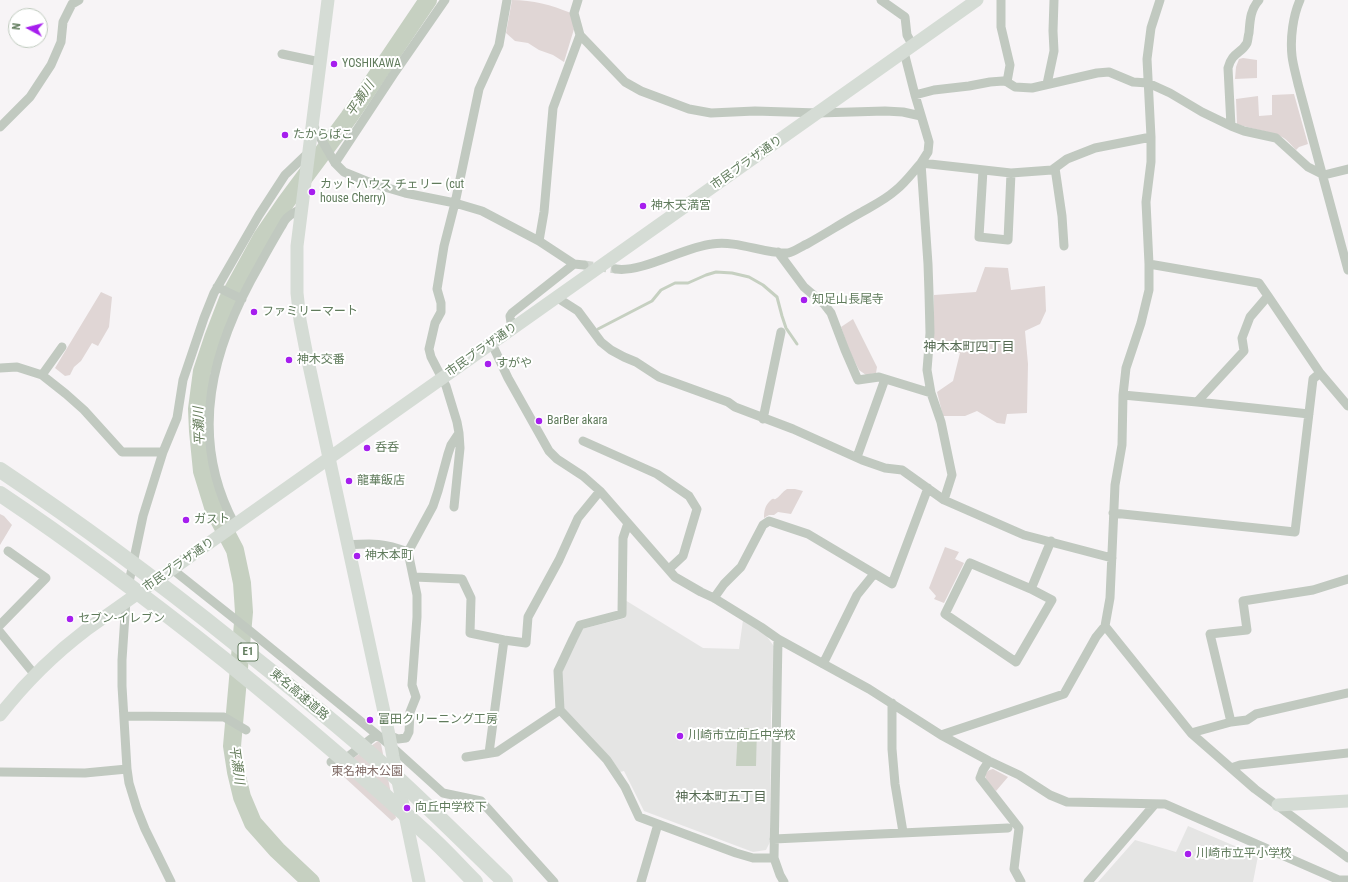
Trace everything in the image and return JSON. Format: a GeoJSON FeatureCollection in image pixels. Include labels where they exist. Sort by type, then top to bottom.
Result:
{"type":"FeatureCollection","features":[{"type":"Feature","properties":{"kind":"highway","name":"東名高速道路"},"geometry":{"type":"LineString","coordinates":[[0,470],[41,497],[161,584],[294,689],[384,766],[505,882]]}},
{"type":"Feature","properties":{"kind":"highway","name":"東名高速道路"},"geometry":{"type":"LineString","coordinates":[[0,494],[26,511],[160,608],[283,707],[352,766],[428,835],[475,882]]}},
{"type":"Feature","properties":{"kind":"street"},"geometry":{"type":"LineString","coordinates":[[0,127],[30,97],[51,65],[61,42],[63,22],[72,4],[79,0]]}},
{"type":"Feature","properties":{"kind":"street"},"geometry":{"type":"LineString","coordinates":[[328,0],[301,209],[296,263],[300,320],[419,882]]}},
{"type":"Feature","properties":{"kind":"street"},"geometry":{"type":"LineString","coordinates":[[335,163],[445,0]]}},
{"type":"Feature","properties":{"kind":"street"},"geometry":{"type":"LineString","coordinates":[[454,507],[460,448],[459,432],[452,402],[429,349],[435,323],[441,312],[441,303],[437,289],[444,246],[479,89],[499,44],[507,0]]}},
{"type":"Feature","properties":{"kind":"street"},"geometry":{"type":"LineString","coordinates":[[578,0],[574,13],[580,35],[625,82],[640,91],[689,109],[711,113],[755,111],[818,113],[903,112],[921,116]]}},
{"type":"Feature","properties":{"kind":"street"},"geometry":{"type":"LineString","coordinates":[[616,269],[620,270],[638,267],[713,244],[736,245],[790,253],[882,201],[898,189],[921,163],[928,152],[929,142],[927,130],[915,95],[905,17],[881,0]]}},
{"type":"Feature","properties":{"kind":"street","name":"市民プラザ通り"},"geometry":{"type":"LineString","coordinates":[[0,715],[16,695],[66,645],[977,0]]}},
{"type":"Feature","properties":{"kind":"street"},"geometry":{"type":"LineString","coordinates":[[1002,0],[1001,27],[1010,65],[1007,82]]}},
{"type":"Feature","properties":{"kind":"street"},"geometry":{"type":"LineString","coordinates":[[1047,84],[1054,51],[1054,0]]}},
{"type":"Feature","properties":{"kind":"street"},"geometry":{"type":"LineString","coordinates":[[941,735],[1064,694],[1096,637],[1105,626],[1110,598],[1115,485],[1122,445],[1123,395],[1126,368],[1141,324],[1149,290],[1146,202],[1151,162],[1151,137],[1147,59],[1151,28],[1160,0]]}},
{"type":"Feature","properties":{"kind":"street"},"geometry":{"type":"LineString","coordinates":[[1231,126],[1228,68],[1232,57],[1248,42],[1251,12],[1253,6],[1259,0]]}},
{"type":"Feature","properties":{"kind":"street"},"geometry":{"type":"LineString","coordinates":[[1300,0],[1294,22],[1292,58],[1348,270]]}},
{"type":"Feature","properties":{"kind":"street"},"geometry":{"type":"LineString","coordinates":[[539,241],[544,212],[553,108],[580,35]]}},
{"type":"Feature","properties":{"kind":"street"},"geometry":{"type":"LineString","coordinates":[[282,54],[320,62]]}},
{"type":"Feature","properties":{"kind":"street"},"geometry":{"type":"LineString","coordinates":[[915,95],[934,90],[990,82],[1007,82],[1015,87],[1032,88],[1097,73],[1109,72],[1133,82],[1148,83],[1170,93],[1202,112],[1231,126],[1244,131],[1276,138],[1308,167],[1324,175],[1348,169]]}},
{"type":"Feature","properties":{"kind":"street"},"geometry":{"type":"LineString","coordinates":[[312,124],[335,163],[344,172],[372,183],[426,198],[482,210],[539,241],[574,264],[584,265]]}},
{"type":"Feature","properties":{"kind":"street"},"geometry":{"type":"LineString","coordinates":[[921,163],[1011,173],[1052,170],[1067,159],[1095,148],[1151,137]]}},
{"type":"Feature","properties":{"kind":"street"},"geometry":{"type":"LineString","coordinates":[[171,882],[137,809],[129,783],[127,769],[122,660],[126,602],[132,564],[143,516],[163,452],[178,418],[183,380],[204,318],[259,215],[285,175],[308,153]]}},
{"type":"Feature","properties":{"kind":"street"},"geometry":{"type":"LineString","coordinates":[[921,163],[930,317],[927,370],[931,394],[941,422],[952,475],[944,500]]}},
{"type":"Feature","properties":{"kind":"street"},"geometry":{"type":"LineString","coordinates":[[1055,168],[1062,216],[1064,246]]}},
{"type":"Feature","properties":{"kind":"street"},"geometry":{"type":"LineString","coordinates":[[983,170],[979,237],[1008,240],[1011,173]]}},
{"type":"Feature","properties":{"kind":"street"},"geometry":{"type":"LineString","coordinates":[[234,526],[215,475],[208,420],[215,368],[240,298],[288,217],[301,209]]}},
{"type":"Feature","properties":{"kind":"street"},"geometry":{"type":"LineString","coordinates":[[778,252],[804,287],[824,304],[831,313],[858,380],[879,377],[931,394]]}},
{"type":"Feature","properties":{"kind":"street"},"geometry":{"type":"LineString","coordinates":[[512,329],[510,316],[512,313],[574,264]]}},
{"type":"Feature","properties":{"kind":"street"},"geometry":{"type":"LineString","coordinates":[[1149,264],[1259,283],[1320,373],[1348,406]]}},
{"type":"Feature","properties":{"kind":"street"},"geometry":{"type":"LineString","coordinates":[[220,289],[240,298]]}},
{"type":"Feature","properties":{"kind":"street"},"geometry":{"type":"LineString","coordinates":[[1197,402],[1244,351],[1242,338],[1250,317],[1268,296]]}},
{"type":"Feature","properties":{"kind":"street"},"geometry":{"type":"LineString","coordinates":[[556,297],[578,311],[601,342],[659,377],[713,396],[763,419],[793,429],[862,460],[885,468],[902,470],[944,500],[1024,535],[1112,558]]}},
{"type":"Feature","properties":{"kind":"street"},"geometry":{"type":"LineString","coordinates":[[763,419],[781,332]]}},
{"type":"Feature","properties":{"kind":"street"},"geometry":{"type":"LineString","coordinates":[[492,344],[508,378],[549,451],[556,458],[583,476],[600,491],[675,577],[714,598],[778,639],[869,689],[941,735],[989,761],[1019,775],[1050,795],[1067,802],[1165,804],[1342,881]]}},
{"type":"Feature","properties":{"kind":"street"},"geometry":{"type":"LineString","coordinates":[[42,375],[62,347]]}},
{"type":"Feature","properties":{"kind":"street"},"geometry":{"type":"LineString","coordinates":[[0,368],[17,367],[42,375],[84,410],[122,452],[163,452]]}},
{"type":"Feature","properties":{"kind":"street"},"geometry":{"type":"LineString","coordinates":[[1114,513],[1295,532],[1313,379],[1320,373]]}},
{"type":"Feature","properties":{"kind":"street"},"geometry":{"type":"LineString","coordinates":[[857,457],[885,379]]}},
{"type":"Feature","properties":{"kind":"street"},"geometry":{"type":"LineString","coordinates":[[1123,395],[1309,414]]}},
{"type":"Feature","properties":{"kind":"street"},"geometry":{"type":"LineString","coordinates":[[390,741],[406,738],[409,732],[410,712],[416,697],[412,685],[417,617],[417,595],[408,552],[433,506],[451,445],[459,432]]}},
{"type":"Feature","properties":{"kind":"street"},"geometry":{"type":"LineString","coordinates":[[583,441],[657,474],[689,496],[697,509],[683,556],[669,569]]}},
{"type":"Feature","properties":{"kind":"street"},"geometry":{"type":"LineString","coordinates":[[714,598],[724,584],[741,567],[763,525],[769,520],[808,534],[892,584],[928,488]]}},
{"type":"Feature","properties":{"kind":"street"},"geometry":{"type":"LineString","coordinates":[[414,577],[462,579],[471,598],[470,633],[526,644],[528,617],[559,560],[578,518],[600,491]]}},
{"type":"Feature","properties":{"kind":"street"},"geometry":{"type":"LineString","coordinates":[[628,523],[623,538],[622,614],[580,625],[558,671],[560,710],[607,760],[625,787],[639,817],[753,858],[774,858]]}},
{"type":"Feature","properties":{"kind":"street"},"geometry":{"type":"LineString","coordinates":[[1031,589],[1051,541]]}},
{"type":"Feature","properties":{"kind":"street"},"geometry":{"type":"LineString","coordinates":[[348,545],[391,545],[408,552]]}},
{"type":"Feature","properties":{"kind":"street"},"geometry":{"type":"LineString","coordinates":[[0,625],[46,578],[8,551]]}},
{"type":"Feature","properties":{"kind":"street"},"geometry":{"type":"LineString","coordinates":[[970,563],[1031,589],[1052,600],[1016,662],[945,614],[970,563]]}},
{"type":"Feature","properties":{"kind":"street"},"geometry":{"type":"LineString","coordinates":[[172,569],[250,630],[376,735],[390,741],[443,793],[480,801],[554,882]]}},
{"type":"Feature","properties":{"kind":"street"},"geometry":{"type":"LineString","coordinates":[[823,664],[857,595],[874,574]]}},
{"type":"Feature","properties":{"kind":"street"},"geometry":{"type":"LineString","coordinates":[[1230,722],[1210,634],[1247,630],[1243,601],[1313,590],[1348,579]]}},
{"type":"Feature","properties":{"kind":"street"},"geometry":{"type":"LineString","coordinates":[[1105,626],[1191,733],[1255,789],[1348,858]]}},
{"type":"Feature","properties":{"kind":"street"},"geometry":{"type":"LineString","coordinates":[[0,632],[35,675]]}},
{"type":"Feature","properties":{"kind":"street"},"geometry":{"type":"LineString","coordinates":[[778,639],[774,858],[784,882]]}},
{"type":"Feature","properties":{"kind":"street"},"geometry":{"type":"LineString","coordinates":[[490,753],[504,640]]}},
{"type":"Feature","properties":{"kind":"street"},"geometry":{"type":"LineString","coordinates":[[1191,733],[1230,722],[1247,720],[1256,714],[1348,693]]}},
{"type":"Feature","properties":{"kind":"street"},"geometry":{"type":"LineString","coordinates":[[892,704],[892,749],[903,832]]}},
{"type":"Feature","properties":{"kind":"street"},"geometry":{"type":"LineString","coordinates":[[466,757],[497,752],[560,710]]}},
{"type":"Feature","properties":{"kind":"street"},"geometry":{"type":"LineString","coordinates":[[124,716],[224,717],[245,729]]}},
{"type":"Feature","properties":{"kind":"street"},"geometry":{"type":"LineString","coordinates":[[331,762],[341,762],[376,735]]}},
{"type":"Feature","properties":{"kind":"street"},"geometry":{"type":"LineString","coordinates":[[1231,768],[1348,753]]}},
{"type":"Feature","properties":{"kind":"street"},"geometry":{"type":"LineString","coordinates":[[989,761],[980,778],[1019,828],[1014,869],[1021,882]]}},
{"type":"Feature","properties":{"kind":"street"},"geometry":{"type":"LineString","coordinates":[[0,772],[85,773],[127,769]]}},
{"type":"Feature","properties":{"kind":"street"},"geometry":{"type":"LineString","coordinates":[[1278,805],[1348,801]]}},
{"type":"Feature","properties":{"kind":"street"},"geometry":{"type":"LineString","coordinates":[[1088,882],[1155,804]]}},
{"type":"Feature","properties":{"kind":"street"},"geometry":{"type":"LineString","coordinates":[[641,882],[658,824]]}},
{"type":"Feature","properties":{"kind":"street"},"geometry":{"type":"LineString","coordinates":[[774,839],[1008,828]]}},
{"type":"Feature","properties":{"kind":"shaded area","name":"川崎市立向丘中学校"},"geometry":{"type":"Polygon","coordinates":[[[625,600],[703,648],[739,649],[743,620],[765,634],[776,649],[771,714],[770,842],[766,850],[753,852],[644,811],[624,771],[620,772],[611,758],[562,708],[562,672],[582,629],[625,618],[625,600]]]}},
{"type":"Feature","properties":{"kind":"shaded area"},"geometry":{"type":"Polygon","coordinates":[[[738,728],[757,728],[756,766],[736,766],[738,728]]]}},
{"type":"Feature","properties":{"kind":"shaded area","name":"川崎市立平小学校"},"geometry":{"type":"Polygon","coordinates":[[[1188,826],[1258,856],[1253,882],[1098,882],[1135,840],[1176,852],[1188,826]]]}},
{"type":"Feature","properties":{"kind":"green space"},"geometry":{"type":"Polygon","coordinates":[[[512,0],[542,4],[571,13],[574,29],[564,62],[528,43],[515,41],[506,33],[512,0]]]}},
{"type":"Feature","properties":{"kind":"green space"},"geometry":{"type":"Polygon","coordinates":[[[1243,58],[1257,60],[1257,78],[1235,79],[1236,67],[1239,59],[1243,58]]]}},
{"type":"Feature","properties":{"kind":"green space"},"geometry":{"type":"Polygon","coordinates":[[[1294,94],[1308,144],[1299,147],[1296,150],[1282,137],[1237,124],[1236,99],[1258,96],[1259,116],[1272,115],[1272,95],[1294,94]]]}},
{"type":"Feature","properties":{"kind":"green space"},"geometry":{"type":"Polygon","coordinates":[[[985,267],[1008,268],[1011,290],[1045,286],[1046,311],[1040,324],[1025,331],[1028,364],[1027,413],[1007,414],[1005,424],[997,423],[977,411],[965,416],[943,416],[937,392],[953,381],[960,353],[934,347],[934,295],[976,292],[985,267]]]}},
{"type":"Feature","properties":{"kind":"green space"},"geometry":{"type":"Polygon","coordinates":[[[101,292],[112,297],[109,327],[98,346],[92,343],[81,361],[74,367],[70,375],[65,376],[55,368],[101,292]]]}},
{"type":"Feature","properties":{"kind":"green space"},"geometry":{"type":"Polygon","coordinates":[[[853,319],[877,367],[876,373],[866,375],[859,370],[849,350],[841,327],[853,319]]]}},
{"type":"Feature","properties":{"kind":"green space"},"geometry":{"type":"Polygon","coordinates":[[[787,489],[803,491],[791,514],[778,512],[764,518],[767,504],[787,489]]]}},
{"type":"Feature","properties":{"kind":"green space"},"geometry":{"type":"Polygon","coordinates":[[[0,514],[4,516],[12,525],[0,545],[0,514]]]}},
{"type":"Feature","properties":{"kind":"green space"},"geometry":{"type":"Polygon","coordinates":[[[945,547],[959,552],[955,559],[964,563],[944,603],[934,599],[936,596],[929,588],[945,547]]]}},
{"type":"Feature","properties":{"kind":"green space","name":"東名神木公園"},"geometry":{"type":"Polygon","coordinates":[[[378,741],[381,744],[396,818],[392,821],[331,765],[342,766],[378,741]]]}},
{"type":"Feature","properties":{"kind":"green space"},"geometry":{"type":"Polygon","coordinates":[[[993,769],[1008,777],[996,791],[985,776],[988,771],[993,769]]]}},
{"type":"Feature","properties":{"kind":"waterway","name":"平瀬川"},"geometry":{"type":"LineString","coordinates":[[311,882],[277,850],[253,823],[242,797],[236,772],[232,746],[244,612],[242,583],[235,550],[214,510],[202,471],[197,409],[202,371],[228,299],[262,237],[349,117],[428,0]]}},
{"type":"Feature","properties":{"kind":"waterway"},"geometry":{"type":"LineString","coordinates":[[598,329],[652,301],[661,290],[675,283],[688,283],[716,272],[732,273],[749,277],[763,285],[777,297],[786,328],[797,344]]}},
{"type":"Feature","properties":{"kind":"tunnel"},"geometry":{"type":"LineString","coordinates":[[584,265],[616,269]]}},
{"type":"Feature","properties":{"kind":"place","name":"YOSHIKAWA"},"geometry":{"type":"Point","coordinates":[334,64]}},
{"type":"Feature","properties":{"kind":"place","name":"たからばこ"},"geometry":{"type":"Point","coordinates":[285,135]}},
{"type":"Feature","properties":{"kind":"place","name":"カットハウス チェリー (cut house Cherry)"},"geometry":{"type":"Point","coordinates":[312,192]}},
{"type":"Feature","properties":{"kind":"place","name":"神木天満宮"},"geometry":{"type":"Point","coordinates":[643,206]}},
{"type":"Feature","properties":{"kind":"place","name":"知足山長尾寺"},"geometry":{"type":"Point","coordinates":[804,300]}},
{"type":"Feature","properties":{"kind":"place","name":"ファミリーマート"},"geometry":{"type":"Point","coordinates":[254,312]}},
{"type":"Feature","properties":{"kind":"place","name":"神木交番"},"geometry":{"type":"Point","coordinates":[289,360]}},
{"type":"Feature","properties":{"kind":"place","name":"すがや"},"geometry":{"type":"Point","coordinates":[488,364]}},
{"type":"Feature","properties":{"kind":"place","name":"BarBer akara"},"geometry":{"type":"Point","coordinates":[539,421]}},
{"type":"Feature","properties":{"kind":"place","name":"呑呑"},"geometry":{"type":"Point","coordinates":[367,448]}},
{"type":"Feature","properties":{"kind":"place","name":"龍華飯店"},"geometry":{"type":"Point","coordinates":[349,481]}},
{"type":"Feature","properties":{"kind":"place","name":"ガスト"},"geometry":{"type":"Point","coordinates":[186,520]}},
{"type":"Feature","properties":{"kind":"place","name":"神木本町"},"geometry":{"type":"Point","coordinates":[357,556]}},
{"type":"Feature","properties":{"kind":"place","name":"セブン-イレブン"},"geometry":{"type":"Point","coordinates":[70,619]}},
{"type":"Feature","properties":{"kind":"place","name":"富田クリーニング工房"},"geometry":{"type":"Point","coordinates":[370,720]}},
{"type":"Feature","properties":{"kind":"place","name":"川崎市立向丘中学校"},"geometry":{"type":"Point","coordinates":[680,736]}},
{"type":"Feature","properties":{"kind":"place","name":"向丘中学校下"},"geometry":{"type":"Point","coordinates":[407,808]}},
{"type":"Feature","properties":{"kind":"place","name":"川崎市立平小学校"},"geometry":{"type":"Point","coordinates":[1188,854]}},
{"type":"Feature","properties":{"kind":"district","name":"神木本町四丁目"},"geometry":{"type":"Point","coordinates":[969,348]}},
{"type":"Feature","properties":{"kind":"district","name":"神木本町五丁目"},"geometry":{"type":"Point","coordinates":[721,798]}}]}
